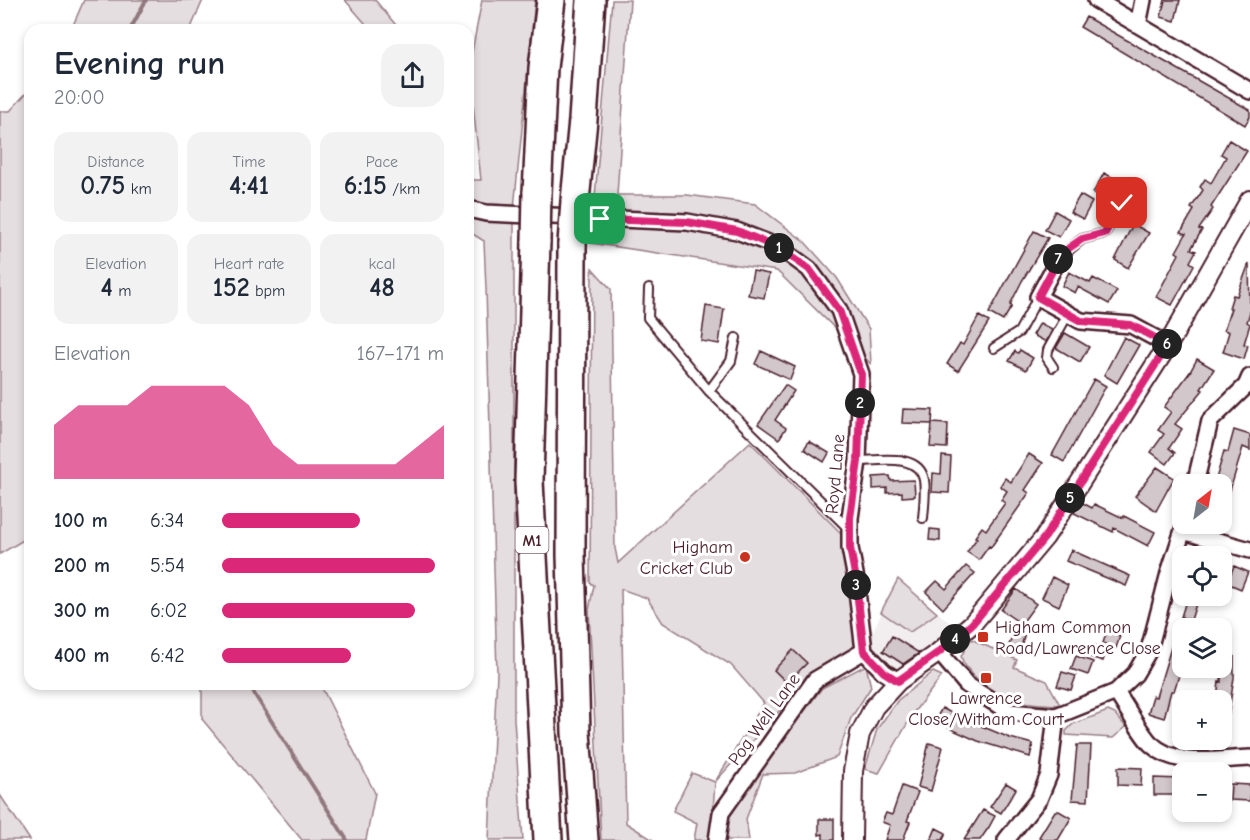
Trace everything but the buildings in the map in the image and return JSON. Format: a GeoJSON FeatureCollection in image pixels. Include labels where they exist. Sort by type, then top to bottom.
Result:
{"type":"FeatureCollection","features":[{"type":"Feature","properties":{"kind":"highway","name":"M1"},"geometry":{"type":"LineString","coordinates":[[548,840],[529,481],[537,193],[543,68],[551,0]]}},
{"type":"Feature","properties":{"kind":"highway","name":"M1"},"geometry":{"type":"LineString","coordinates":[[584,840],[576,732],[571,555],[572,244],[591,0]]}},
{"type":"Feature","properties":{"kind":"street"},"geometry":{"type":"LineString","coordinates":[[1096,0],[1250,91]]}},
{"type":"Feature","properties":{"kind":"street"},"geometry":{"type":"LineString","coordinates":[[1138,25],[1143,0]]}},
{"type":"Feature","properties":{"kind":"street"},"geometry":{"type":"LineString","coordinates":[[852,840],[853,771],[860,734],[874,707],[898,681],[939,652],[972,624],[1045,537],[1168,345],[1248,209]]}},
{"type":"Feature","properties":{"kind":"street","name":"Royd Lane"},"geometry":{"type":"LineString","coordinates":[[474,210],[486,213],[687,222],[737,231],[779,248],[809,269],[839,310],[861,374],[858,461],[850,548],[864,651]]}},
{"type":"Feature","properties":{"kind":"street"},"geometry":{"type":"LineString","coordinates":[[1059,258],[1038,297],[1081,321],[1131,325],[1168,345]]}},
{"type":"Feature","properties":{"kind":"street"},"geometry":{"type":"LineString","coordinates":[[1197,474],[1210,422],[1246,386],[1250,377]]}},
{"type":"Feature","properties":{"kind":"street"},"geometry":{"type":"LineString","coordinates":[[939,652],[967,685],[1009,712],[1056,716],[1116,692],[1135,674],[1149,650],[1182,534]]}},
{"type":"Feature","properties":{"kind":"street"},"geometry":{"type":"LineString","coordinates":[[1204,534],[1250,550]]}},
{"type":"Feature","properties":{"kind":"street"},"geometry":{"type":"LineString","coordinates":[[864,651],[884,672],[898,681]]}},
{"type":"Feature","properties":{"kind":"street","name":"Pog Well Lane"},"geometry":{"type":"LineString","coordinates":[[717,840],[721,813],[815,680],[864,651]]}},
{"type":"Feature","properties":{"kind":"street"},"geometry":{"type":"LineString","coordinates":[[1116,692],[1150,743],[1168,755],[1189,761],[1250,754]]}},
{"type":"Feature","properties":{"kind":"street"},"geometry":{"type":"LineString","coordinates":[[1006,840],[1039,800],[1049,775],[1056,716]]}},
{"type":"Feature","properties":{"kind":"lane"},"geometry":{"type":"LineString","coordinates":[[1059,258],[1082,239],[1105,233],[1122,203]]}},
{"type":"Feature","properties":{"kind":"lane"},"geometry":{"type":"LineString","coordinates":[[649,289],[648,318],[709,391],[850,530]]}},
{"type":"Feature","properties":{"kind":"lane"},"geometry":{"type":"LineString","coordinates":[[994,348],[1019,332],[1038,297]]}},
{"type":"Feature","properties":{"kind":"lane"},"geometry":{"type":"LineString","coordinates":[[1053,367],[1047,357],[1048,350],[1068,314]]}},
{"type":"Feature","properties":{"kind":"lane"},"geometry":{"type":"LineString","coordinates":[[709,391],[731,361],[736,338]]}},
{"type":"Feature","properties":{"kind":"lane"},"geometry":{"type":"LineString","coordinates":[[858,461],[905,460],[920,469],[924,480],[923,518]]}},
{"type":"Feature","properties":{"kind":"shaded area"},"geometry":{"type":"Polygon","coordinates":[[[84,0],[203,0],[193,24],[74,24],[84,0]]]}},
{"type":"Feature","properties":{"kind":"shaded area"},"geometry":{"type":"Polygon","coordinates":[[[345,0],[375,0],[395,24],[366,24],[345,0]]]}},
{"type":"Feature","properties":{"kind":"shaded area"},"geometry":{"type":"Polygon","coordinates":[[[482,0],[535,0],[514,208],[514,720],[523,840],[489,840],[497,673],[484,241],[474,235],[474,180],[481,180],[474,114],[474,41],[482,0]]]}},
{"type":"Feature","properties":{"kind":"shaded area"},"geometry":{"type":"Polygon","coordinates":[[[612,0],[630,0],[617,195],[687,195],[755,204],[804,241],[837,278],[869,329],[871,364],[777,271],[591,243],[612,0]]]}},
{"type":"Feature","properties":{"kind":"shaded area"},"geometry":{"type":"Polygon","coordinates":[[[24,96],[24,540],[0,554],[0,111],[10,111],[24,96]]]}},
{"type":"Feature","properties":{"kind":"shaded area"},"geometry":{"type":"Polygon","coordinates":[[[592,268],[611,289],[615,548],[618,563],[750,442],[841,533],[856,650],[811,676],[715,782],[764,703],[731,665],[663,623],[647,598],[621,589],[626,823],[653,840],[601,840],[589,610],[594,585],[590,583],[592,268]]]}},
{"type":"Feature","properties":{"kind":"shaded area"},"geometry":{"type":"Polygon","coordinates":[[[898,579],[956,628],[906,671],[894,668],[876,655],[870,637],[898,579]]]}},
{"type":"Feature","properties":{"kind":"shaded area"},"geometry":{"type":"Polygon","coordinates":[[[898,579],[937,613],[910,632],[881,612],[898,579]]]}},
{"type":"Feature","properties":{"kind":"shaded area"},"geometry":{"type":"Polygon","coordinates":[[[971,639],[1017,660],[1014,667],[1047,681],[1060,705],[1015,700],[986,687],[968,669],[961,656],[971,639]]]}},
{"type":"Feature","properties":{"kind":"shaded area"},"geometry":{"type":"Polygon","coordinates":[[[866,665],[871,687],[851,718],[837,757],[795,773],[763,774],[746,819],[749,840],[723,840],[726,814],[822,688],[866,665]]]}},
{"type":"Feature","properties":{"kind":"shaded area"},"geometry":{"type":"Polygon","coordinates":[[[933,672],[942,676],[914,712],[879,773],[865,769],[877,729],[898,700],[933,672]]]}},
{"type":"Feature","properties":{"kind":"shaded area"},"geometry":{"type":"Polygon","coordinates":[[[202,690],[323,690],[375,793],[366,840],[302,840],[202,719],[202,690]]]}},
{"type":"Feature","properties":{"kind":"shaded area"},"geometry":{"type":"Polygon","coordinates":[[[1108,711],[1115,714],[1126,727],[1113,738],[1066,735],[1066,731],[1073,724],[1108,711]]]}},
{"type":"Feature","properties":{"kind":"shaded area"},"geometry":{"type":"Polygon","coordinates":[[[692,773],[715,782],[711,840],[694,840],[697,823],[673,811],[692,773]]]}},
{"type":"Feature","properties":{"kind":"shaded area"},"geometry":{"type":"Polygon","coordinates":[[[0,795],[30,840],[0,840],[0,795]]]}},
{"type":"Feature","properties":{"kind":"waterway"},"geometry":{"type":"LineString","coordinates":[[133,24],[146,0]]}},
{"type":"Feature","properties":{"kind":"waterway"},"geometry":{"type":"LineString","coordinates":[[252,690],[347,840]]}},
{"type":"Feature","properties":{"kind":"place","name":"Higham Cricket Club"},"geometry":{"type":"Point","coordinates":[745,557]}},
{"type":"Feature","properties":{"kind":"place","name":"Higham Common Road/Lawrence Close"},"geometry":{"type":"Point","coordinates":[983,637]}},
{"type":"Feature","properties":{"kind":"place","name":"Lawrence Close/Witham Court"},"geometry":{"type":"Point","coordinates":[986,678]}},
{"type":"Feature","properties":{"kind":"route"},"geometry":{"type":"LineString","coordinates":[[600,219],[687,222],[737,231],[779,248],[809,269],[839,310],[861,374],[858,461],[850,518],[850,548],[864,651],[884,672],[898,681],[939,652],[972,624],[998,596],[1045,537],[1168,345],[1131,325],[1081,321],[1038,297],[1059,258],[1082,239],[1105,233],[1122,203]]}}]}
